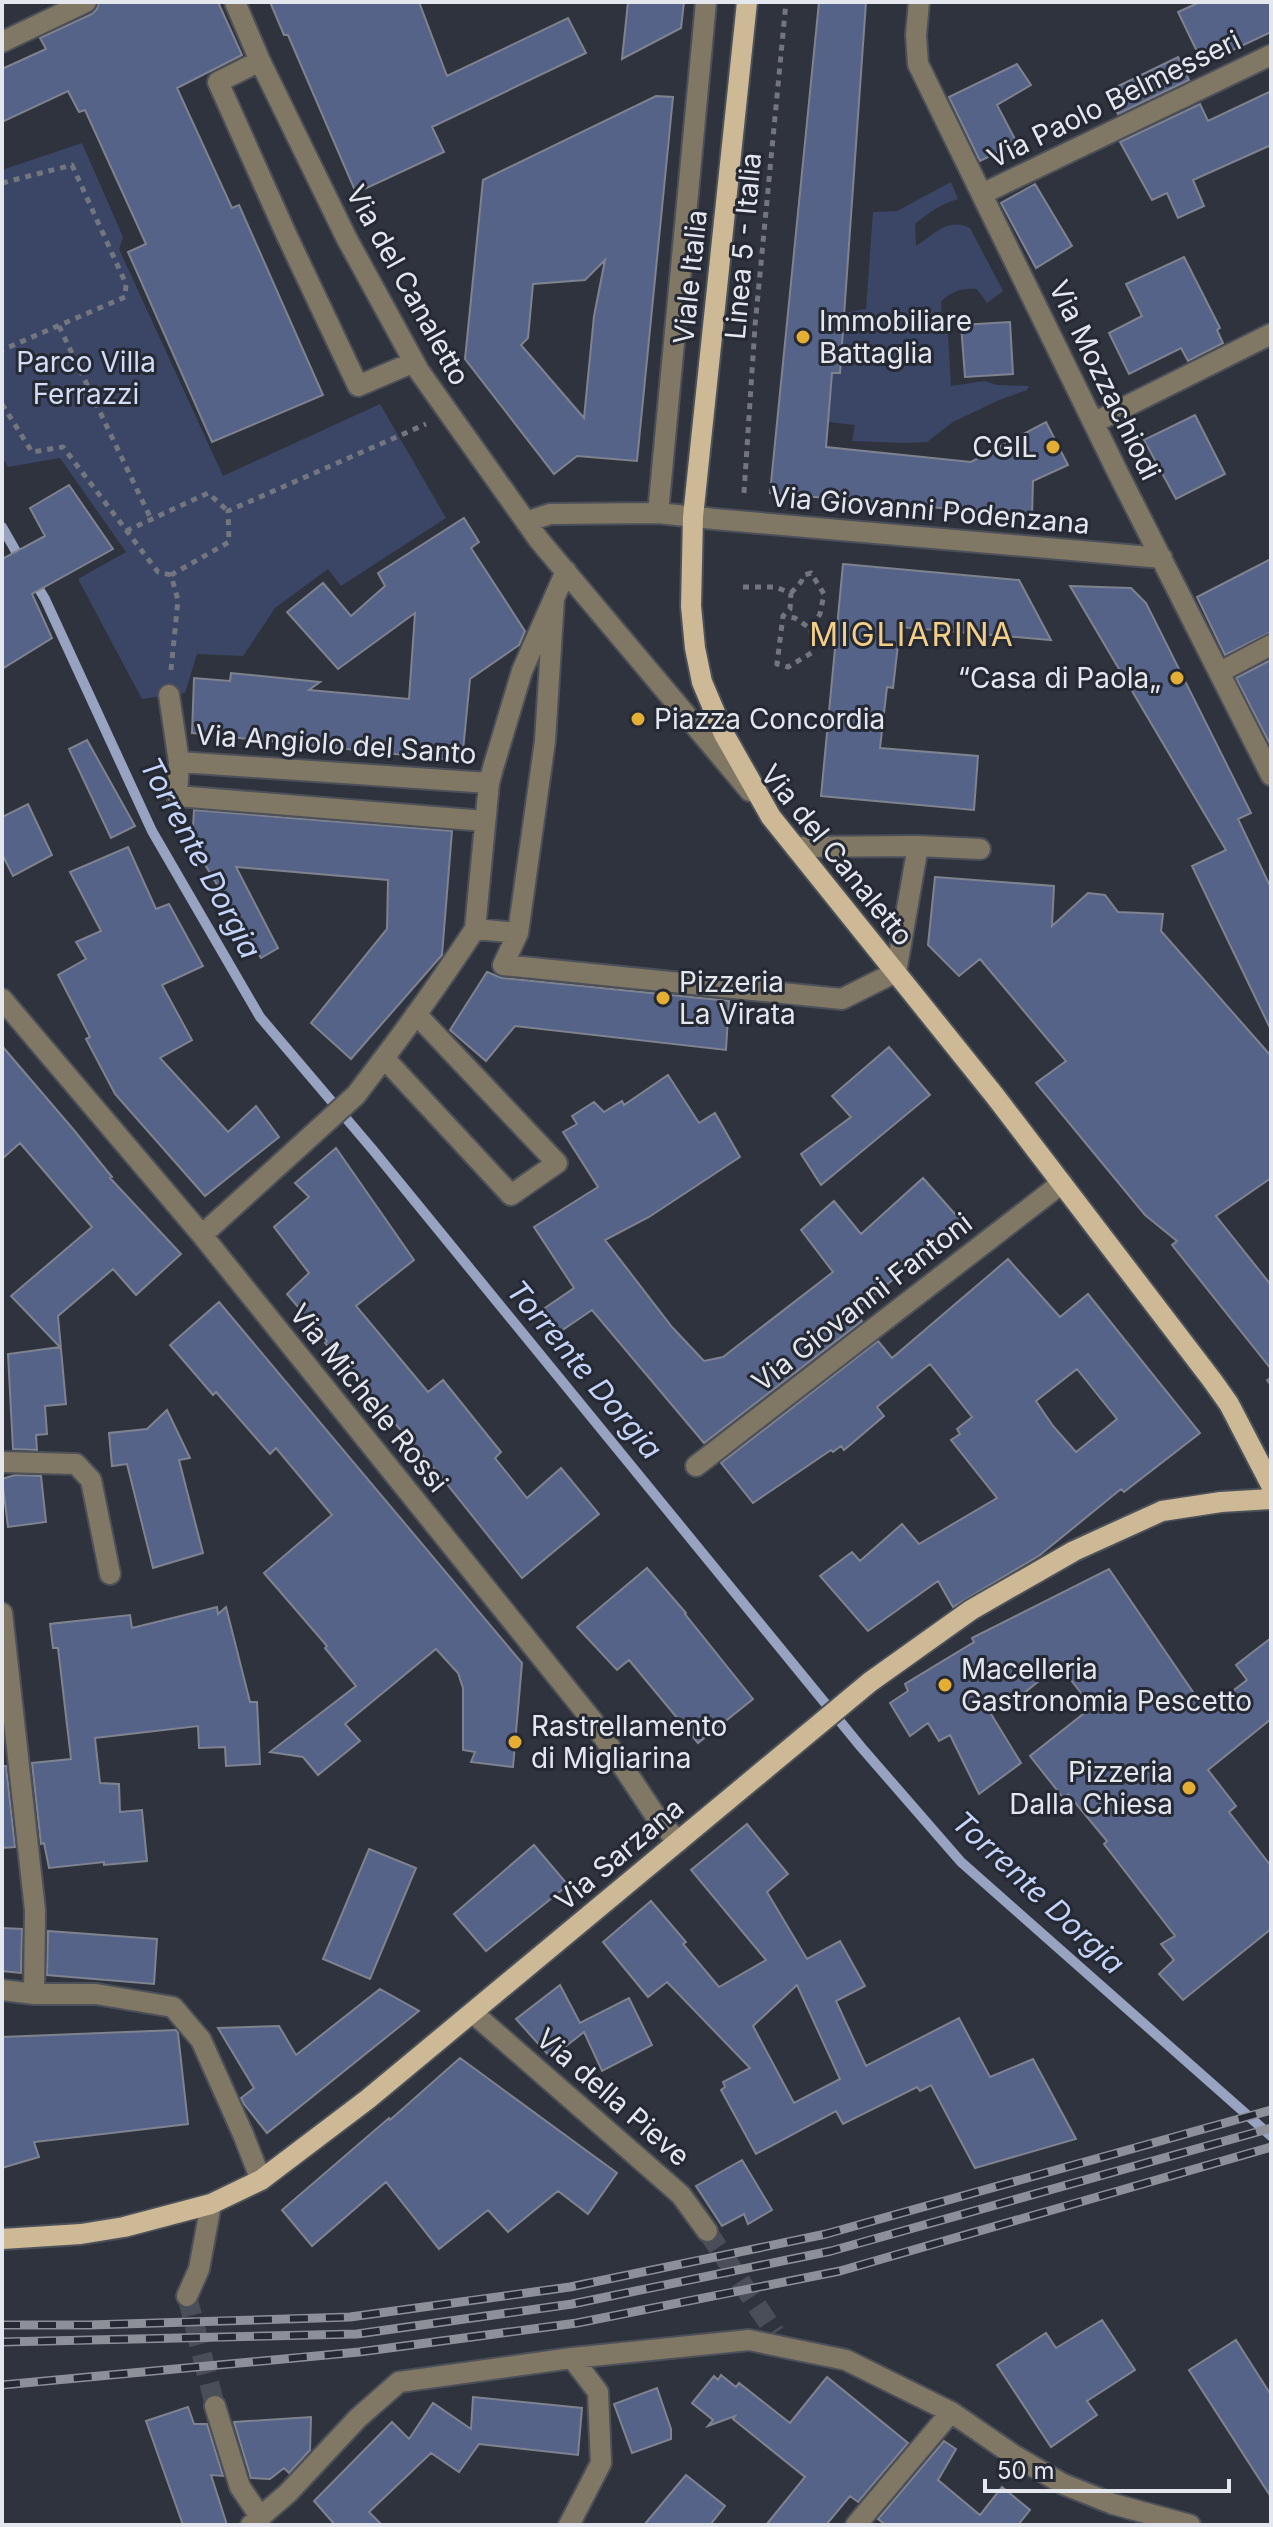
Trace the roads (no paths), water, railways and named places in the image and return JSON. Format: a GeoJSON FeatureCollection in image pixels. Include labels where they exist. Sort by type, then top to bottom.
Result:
{"type":"FeatureCollection","features":[{"type":"Feature","properties":{"kind":"main road","name":"Viale Italia"},"geometry":{"type":"LineString","coordinates":[[747,2],[693,517],[691,606],[702,682],[724,734],[771,817]]}},
{"type":"Feature","properties":{"kind":"main road","name":"Via del Canaletto"},"geometry":{"type":"LineString","coordinates":[[771,817],[1062,1183],[1212,1380],[1229,1404],[1271,1485]]}},
{"type":"Feature","properties":{"kind":"main road","name":"Via Sarzana"},"geometry":{"type":"LineString","coordinates":[[2,2239],[81,2234],[124,2227],[211,2204],[261,2180],[368,2099],[870,1682],[971,1610],[1074,1551],[1162,1511],[1221,1502],[1271,1499]]}},
{"type":"Feature","properties":{"kind":"street"},"geometry":{"type":"LineString","coordinates":[[2,42],[86,2]]}},
{"type":"Feature","properties":{"kind":"street","name":"Via del Canaletto"},"geometry":{"type":"LineString","coordinates":[[235,2],[260,61],[347,239],[414,362],[526,522],[771,817]]}},
{"type":"Feature","properties":{"kind":"street","name":"Viale Italia"},"geometry":{"type":"LineString","coordinates":[[658,513],[706,2]]}},
{"type":"Feature","properties":{"kind":"street","name":"Via Mozzachiodi"},"geometry":{"type":"LineString","coordinates":[[919,2],[916,35],[918,64],[1271,775]]}},
{"type":"Feature","properties":{"kind":"street","name":"Via Paolo Belmesseri"},"geometry":{"type":"LineString","coordinates":[[982,194],[1271,55]]}},
{"type":"Feature","properties":{"kind":"street"},"geometry":{"type":"LineString","coordinates":[[260,61],[218,82],[358,386],[414,362]]}},
{"type":"Feature","properties":{"kind":"street"},"geometry":{"type":"LineString","coordinates":[[1095,422],[1271,334]]}},
{"type":"Feature","properties":{"kind":"street","name":"Via Giovanni Podenzana"},"geometry":{"type":"LineString","coordinates":[[526,522],[550,514],[658,513],[1162,558]]}},
{"type":"Feature","properties":{"kind":"street"},"geometry":{"type":"LineString","coordinates":[[202,1235],[356,1095],[475,929],[489,783],[522,671],[566,571]]}},
{"type":"Feature","properties":{"kind":"street"},"geometry":{"type":"LineString","coordinates":[[554,599],[545,741],[518,933],[503,965],[842,999],[896,972],[918,846]]}},
{"type":"Feature","properties":{"kind":"street"},"geometry":{"type":"LineString","coordinates":[[1220,672],[1271,645]]}},
{"type":"Feature","properties":{"kind":"street","name":"Via Angiolo del Santo"},"geometry":{"type":"LineString","coordinates":[[169,695],[179,762],[177,796],[485,821]]}},
{"type":"Feature","properties":{"kind":"street","name":"Via Angiolo del Santo"},"geometry":{"type":"LineString","coordinates":[[179,762],[489,783]]}},
{"type":"Feature","properties":{"kind":"street"},"geometry":{"type":"LineString","coordinates":[[795,847],[980,849]]}},
{"type":"Feature","properties":{"kind":"street"},"geometry":{"type":"LineString","coordinates":[[475,929],[518,933]]}},
{"type":"Feature","properties":{"kind":"street","name":"Via Michele Rossi"},"geometry":{"type":"LineString","coordinates":[[2,999],[202,1235],[592,1720],[655,1815],[678,1842]]}},
{"type":"Feature","properties":{"kind":"street"},"geometry":{"type":"LineString","coordinates":[[384,1058],[511,1195],[557,1163],[416,1014]]}},
{"type":"Feature","properties":{"kind":"street","name":"Via Giovanni Fantoni"},"geometry":{"type":"LineString","coordinates":[[696,1466],[1062,1183]]}},
{"type":"Feature","properties":{"kind":"street"},"geometry":{"type":"LineString","coordinates":[[2,1462],[76,1464],[91,1480],[110,1574]]}},
{"type":"Feature","properties":{"kind":"street"},"geometry":{"type":"LineString","coordinates":[[2,1613],[35,1910],[34,1994]]}},
{"type":"Feature","properties":{"kind":"street"},"geometry":{"type":"LineString","coordinates":[[2,1990],[34,1994],[96,1994],[173,2007],[201,2040],[261,2180]]}},
{"type":"Feature","properties":{"kind":"street","name":"Via della Pieve"},"geometry":{"type":"LineString","coordinates":[[473,2013],[681,2195],[707,2231]]}},
{"type":"Feature","properties":{"kind":"street"},"geometry":{"type":"LineString","coordinates":[[187,2296],[199,2269],[211,2204]]}},
{"type":"Feature","properties":{"kind":"street"},"geometry":{"type":"LineString","coordinates":[[215,2406],[240,2487],[256,2522],[288,2493],[358,2418],[399,2382],[572,2358],[780,2339],[846,2360],[951,2412],[1063,2484],[1113,2504],[1190,2525]]}},
{"type":"Feature","properties":{"kind":"street"},"geometry":{"type":"LineString","coordinates":[[569,2525],[601,2463],[598,2392],[572,2358]]}},
{"type":"Feature","properties":{"kind":"street"},"geometry":{"type":"LineString","coordinates":[[856,2525],[951,2412]]}},
{"type":"Feature","properties":{"kind":"waterway","name":"Torrente Dorgia"},"geometry":{"type":"LineString","coordinates":[[2,527],[22,562]]}},
{"type":"Feature","properties":{"kind":"waterway","name":"Torrente Dorgia"},"geometry":{"type":"LineString","coordinates":[[33,579],[152,831],[260,1017],[373,1150],[861,1747],[961,1862],[1271,2136]]}},
{"type":"Feature","properties":{"kind":"tunnel"},"geometry":{"type":"LineString","coordinates":[[707,2231],[775,2333]]}},
{"type":"Feature","properties":{"kind":"tunnel"},"geometry":{"type":"LineString","coordinates":[[187,2296],[215,2406]]}},
{"type":"Feature","properties":{"kind":"railway"},"geometry":{"type":"LineString","coordinates":[[2,2325],[350,2317],[570,2287],[826,2234],[1271,2110]]}},
{"type":"Feature","properties":{"kind":"railway"},"geometry":{"type":"LineString","coordinates":[[2,2342],[357,2334],[572,2304],[831,2251],[1271,2128]]}},
{"type":"Feature","properties":{"kind":"railway"},"geometry":{"type":"LineString","coordinates":[[2,2385],[359,2352],[577,2323],[840,2271],[1271,2147]]}},
{"type":"Feature","properties":{"kind":"place","name":"Immobiliare Battaglia"},"geometry":{"type":"Point","coordinates":[803,337]}},
{"type":"Feature","properties":{"kind":"place","name":"CGIL"},"geometry":{"type":"Point","coordinates":[1053,447]}},
{"type":"Feature","properties":{"kind":"place","name":"“Casa di Paola„"},"geometry":{"type":"Point","coordinates":[1177,678]}},
{"type":"Feature","properties":{"kind":"place","name":"Piazza Concordia"},"geometry":{"type":"Point","coordinates":[638,719]}},
{"type":"Feature","properties":{"kind":"place","name":"Pizzeria La Virata"},"geometry":{"type":"Point","coordinates":[663,998]}},
{"type":"Feature","properties":{"kind":"place","name":"Macelleria Gastronomia Pescetto"},"geometry":{"type":"Point","coordinates":[945,1685]}},
{"type":"Feature","properties":{"kind":"place","name":"Rastrellamento di Migliarina"},"geometry":{"type":"Point","coordinates":[515,1742]}},
{"type":"Feature","properties":{"kind":"place","name":"Pizzeria Dalla Chiesa"},"geometry":{"type":"Point","coordinates":[1189,1788]}},
{"type":"Feature","properties":{"kind":"district","name":"MIGLIARINA"},"geometry":{"type":"Point","coordinates":[912,635]}},
{"type":"Feature","properties":{"kind":"park label","name":"Parco Villa Ferrazzi"},"geometry":{"type":"Point","coordinates":[86,378]}}]}
